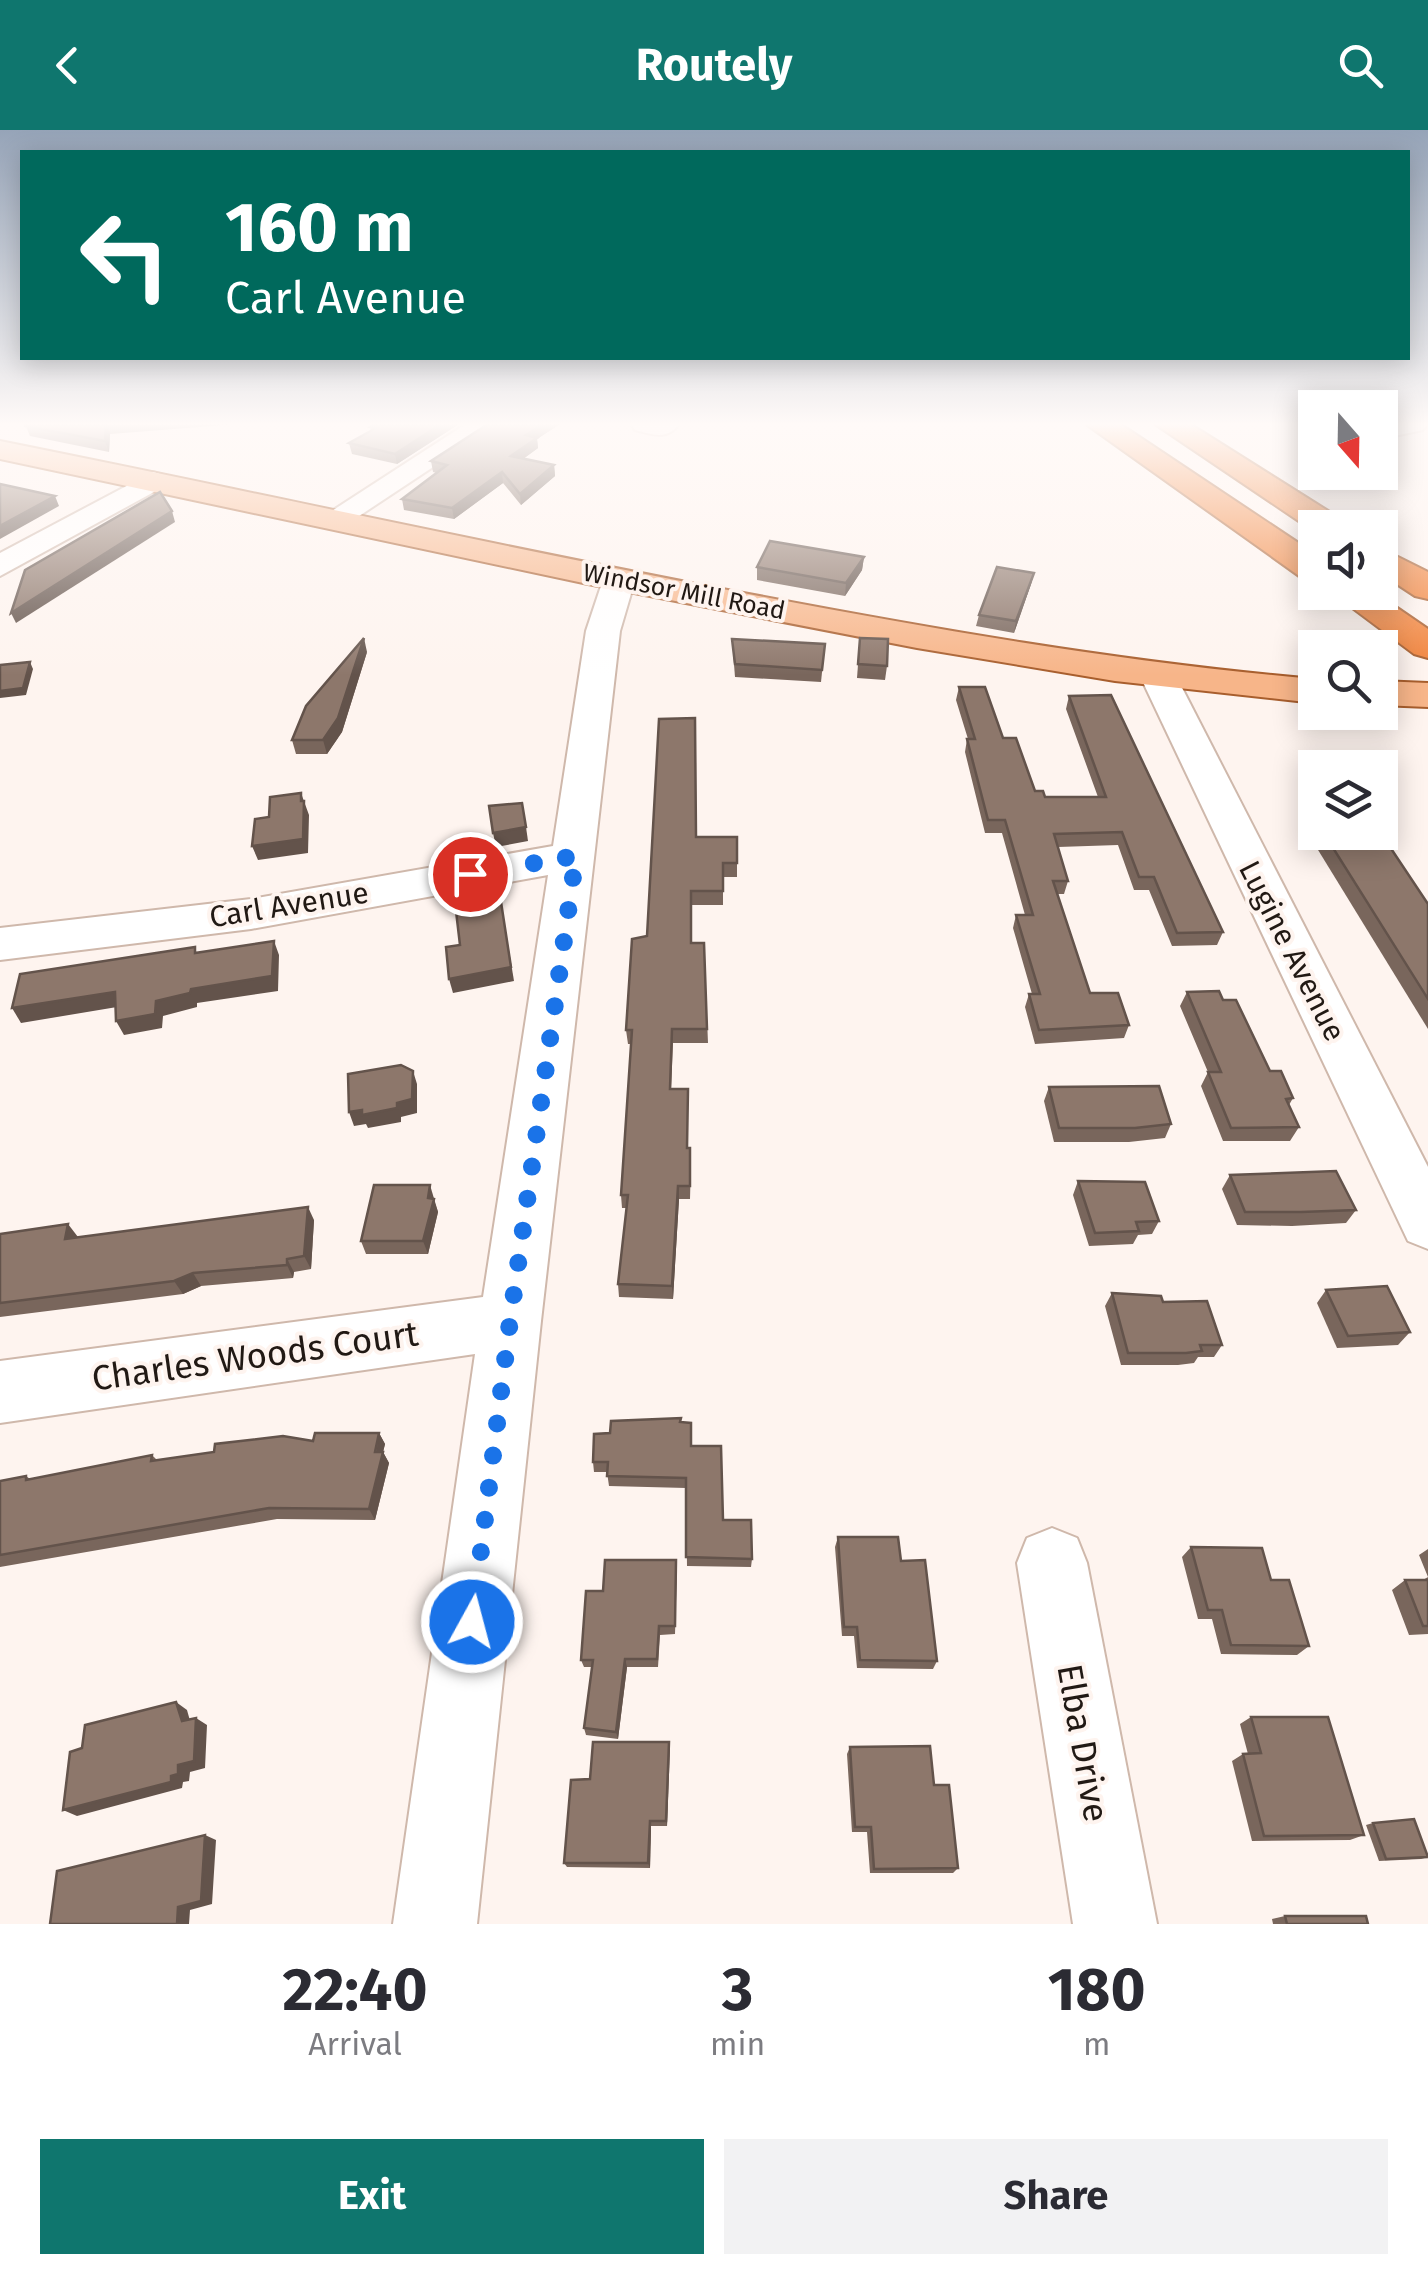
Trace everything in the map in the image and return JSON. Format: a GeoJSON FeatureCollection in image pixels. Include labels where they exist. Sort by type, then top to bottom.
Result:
{"type":"FeatureCollection","features":[{"type":"Feature","properties":{"kind":"highway"},"geometry":{"type":"LineString","coordinates":[[1223,508],[1298,558]]}},
{"type":"Feature","properties":{"kind":"highway"},"geometry":{"type":"LineString","coordinates":[[1398,569],[1428,588]]}},
{"type":"Feature","properties":{"kind":"highway"},"geometry":{"type":"LineString","coordinates":[[1375,610],[1428,646]]}},
{"type":"Feature","properties":{"kind":"main road","name":"Windsor Mill Road"},"geometry":{"type":"LineString","coordinates":[[285,508],[619,580],[931,640],[1158,678],[1298,690]]}},
{"type":"Feature","properties":{"kind":"street"},"geometry":{"type":"LineString","coordinates":[[0,566],[104,508]]}},
{"type":"Feature","properties":{"kind":"street"},"geometry":{"type":"LineString","coordinates":[[336,518],[352,508]]}},
{"type":"Feature","properties":{"kind":"street"},"geometry":{"type":"LineString","coordinates":[[435,1924],[510,1321],[576,856],[606,611],[619,580]]}},
{"type":"Feature","properties":{"kind":"street","name":"Lugine Avenue"},"geometry":{"type":"LineString","coordinates":[[1158,678],[1428,1224]]}},
{"type":"Feature","properties":{"kind":"street","name":"Carl Avenue"},"geometry":{"type":"LineString","coordinates":[[0,944],[252,914],[576,856]]}},
{"type":"Feature","properties":{"kind":"street","name":"Charles Woods Court"},"geometry":{"type":"LineString","coordinates":[[0,1392],[510,1321]]}},
{"type":"Feature","properties":{"kind":"street","name":"Elba Drive"},"geometry":{"type":"LineString","coordinates":[[1052,1563],[1115,1924]]}},
{"type":"Feature","properties":{"kind":"building"},"geometry":{"type":"Polygon","coordinates":[[[0,508],[34,508],[0,526],[0,508]]]}},
{"type":"Feature","properties":{"kind":"building"},"geometry":{"type":"Polygon","coordinates":[[[133,508],[170,508],[172,511],[11,613],[25,570],[133,508]]]}},
{"type":"Feature","properties":{"kind":"building"},"geometry":{"type":"Polygon","coordinates":[[[770,541],[864,557],[846,583],[757,567],[770,541]]]}},
{"type":"Feature","properties":{"kind":"building"},"geometry":{"type":"Polygon","coordinates":[[[997,567],[1034,573],[1016,621],[979,615],[997,567]]]}},
{"type":"Feature","properties":{"kind":"building"},"geometry":{"type":"Polygon","coordinates":[[[364,638],[338,718],[323,740],[292,740],[306,706],[364,638]]]}},
{"type":"Feature","properties":{"kind":"building"},"geometry":{"type":"Polygon","coordinates":[[[860,638],[888,639],[887,666],[858,664],[860,638]]]}},
{"type":"Feature","properties":{"kind":"building"},"geometry":{"type":"Polygon","coordinates":[[[732,639],[825,644],[822,670],[735,664],[732,639]]]}},
{"type":"Feature","properties":{"kind":"building"},"geometry":{"type":"Polygon","coordinates":[[[30,662],[23,688],[0,691],[0,665],[30,662]]]}},
{"type":"Feature","properties":{"kind":"building"},"geometry":{"type":"Polygon","coordinates":[[[959,687],[985,687],[1003,738],[1016,738],[1035,791],[1043,791],[1045,797],[1106,797],[1069,696],[1111,695],[1223,932],[1177,933],[1154,877],[1139,877],[1122,832],[1054,834],[1068,881],[1053,881],[1090,993],[1118,993],[1129,1025],[1039,1030],[1029,994],[1040,994],[1016,915],[1033,915],[1005,820],[988,820],[967,739],[975,739],[959,687]]]}},
{"type":"Feature","properties":{"kind":"building"},"geometry":{"type":"Polygon","coordinates":[[[695,718],[696,837],[737,837],[737,863],[723,863],[723,891],[691,891],[691,943],[704,943],[707,1029],[672,1029],[670,1089],[688,1089],[690,1186],[678,1186],[672,1286],[618,1284],[628,1195],[621,1195],[632,1030],[626,1030],[632,939],[647,936],[659,719],[695,718]]]}},
{"type":"Feature","properties":{"kind":"building"},"geometry":{"type":"Polygon","coordinates":[[[301,793],[303,839],[252,846],[255,819],[269,817],[270,797],[301,793]]]}},
{"type":"Feature","properties":{"kind":"building"},"geometry":{"type":"Polygon","coordinates":[[[522,803],[526,827],[493,833],[489,806],[522,803]]]}},
{"type":"Feature","properties":{"kind":"building"},"geometry":{"type":"Polygon","coordinates":[[[1334,850],[1392,850],[1428,904],[1428,999],[1334,850]]]}},
{"type":"Feature","properties":{"kind":"building"},"geometry":{"type":"Polygon","coordinates":[[[499,889],[511,967],[449,979],[446,947],[460,945],[456,911],[461,907],[461,896],[499,889]]]}},
{"type":"Feature","properties":{"kind":"building"},"geometry":{"type":"Polygon","coordinates":[[[274,941],[272,976],[191,989],[190,993],[156,1001],[155,1014],[116,1021],[115,992],[12,1008],[20,974],[195,947],[195,953],[274,941]]]}},
{"type":"Feature","properties":{"kind":"building"},"geometry":{"type":"Polygon","coordinates":[[[1219,991],[1223,1000],[1236,1000],[1270,1071],[1281,1071],[1293,1098],[1286,1099],[1299,1127],[1231,1128],[1208,1072],[1221,1072],[1187,992],[1219,991]]]}},
{"type":"Feature","properties":{"kind":"building"},"geometry":{"type":"Polygon","coordinates":[[[401,1065],[413,1071],[412,1099],[397,1103],[397,1108],[362,1115],[362,1110],[349,1112],[348,1074],[401,1065]]]}},
{"type":"Feature","properties":{"kind":"building"},"geometry":{"type":"Polygon","coordinates":[[[1159,1086],[1171,1124],[1135,1128],[1059,1128],[1049,1087],[1159,1086]]]}},
{"type":"Feature","properties":{"kind":"building"},"geometry":{"type":"Polygon","coordinates":[[[1336,1171],[1356,1210],[1245,1212],[1230,1175],[1336,1171]]]}},
{"type":"Feature","properties":{"kind":"building"},"geometry":{"type":"Polygon","coordinates":[[[1078,1181],[1145,1182],[1159,1221],[1136,1222],[1139,1231],[1095,1233],[1078,1181]]]}},
{"type":"Feature","properties":{"kind":"building"},"geometry":{"type":"Polygon","coordinates":[[[374,1185],[430,1185],[428,1198],[434,1199],[423,1241],[361,1241],[374,1185]]]}},
{"type":"Feature","properties":{"kind":"building"},"geometry":{"type":"Polygon","coordinates":[[[308,1207],[304,1256],[287,1259],[287,1265],[193,1273],[174,1281],[0,1303],[0,1234],[68,1224],[65,1239],[308,1207]]]}},
{"type":"Feature","properties":{"kind":"building"},"geometry":{"type":"Polygon","coordinates":[[[1387,1286],[1410,1332],[1348,1336],[1326,1290],[1387,1286]]]}},
{"type":"Feature","properties":{"kind":"building"},"geometry":{"type":"Polygon","coordinates":[[[1112,1293],[1161,1296],[1163,1302],[1207,1301],[1222,1345],[1200,1345],[1202,1351],[1186,1353],[1128,1353],[1112,1293]]]}},
{"type":"Feature","properties":{"kind":"building"},"geometry":{"type":"Polygon","coordinates":[[[681,1418],[680,1422],[691,1423],[691,1446],[721,1446],[723,1520],[751,1520],[752,1559],[686,1557],[686,1478],[607,1476],[608,1462],[593,1462],[594,1434],[610,1433],[611,1421],[681,1418]]]}},
{"type":"Feature","properties":{"kind":"building"},"geometry":{"type":"Polygon","coordinates":[[[315,1433],[379,1433],[375,1452],[383,1452],[369,1509],[269,1508],[0,1555],[0,1481],[26,1476],[26,1480],[152,1455],[151,1461],[214,1452],[215,1444],[283,1436],[313,1441],[315,1433]]]}},
{"type":"Feature","properties":{"kind":"building"},"geometry":{"type":"Polygon","coordinates":[[[838,1537],[898,1537],[901,1561],[925,1560],[937,1661],[860,1660],[857,1627],[844,1627],[838,1537]]]}},
{"type":"Feature","properties":{"kind":"building"},"geometry":{"type":"Polygon","coordinates":[[[1191,1547],[1262,1548],[1271,1580],[1289,1580],[1309,1646],[1231,1645],[1222,1610],[1208,1610],[1191,1547]]]}},
{"type":"Feature","properties":{"kind":"building"},"geometry":{"type":"Polygon","coordinates":[[[605,1560],[676,1560],[675,1626],[659,1626],[657,1659],[625,1659],[616,1732],[584,1728],[593,1660],[581,1660],[586,1591],[603,1591],[605,1560]]]}},
{"type":"Feature","properties":{"kind":"building"},"geometry":{"type":"Polygon","coordinates":[[[1405,1580],[1428,1580],[1428,1626],[1423,1626],[1405,1580]]]}},
{"type":"Feature","properties":{"kind":"building"},"geometry":{"type":"Polygon","coordinates":[[[176,1702],[182,1721],[196,1718],[194,1761],[178,1765],[178,1774],[171,1776],[171,1782],[63,1810],[70,1752],[82,1748],[85,1725],[176,1702]]]}},
{"type":"Feature","properties":{"kind":"building"},"geometry":{"type":"Polygon","coordinates":[[[1251,1717],[1328,1717],[1364,1835],[1264,1836],[1243,1754],[1261,1753],[1251,1717]]]}},
{"type":"Feature","properties":{"kind":"building"},"geometry":{"type":"Polygon","coordinates":[[[593,1742],[669,1742],[666,1821],[650,1821],[648,1863],[564,1863],[571,1780],[590,1779],[593,1742]]]}},
{"type":"Feature","properties":{"kind":"building"},"geometry":{"type":"Polygon","coordinates":[[[930,1746],[934,1785],[949,1785],[958,1868],[874,1869],[871,1827],[855,1827],[850,1747],[930,1746]]]}},
{"type":"Feature","properties":{"kind":"building"},"geometry":{"type":"Polygon","coordinates":[[[1414,1819],[1428,1857],[1386,1859],[1373,1823],[1414,1819]]]}},
{"type":"Feature","properties":{"kind":"building"},"geometry":{"type":"Polygon","coordinates":[[[205,1835],[201,1901],[178,1907],[177,1924],[50,1924],[57,1871],[205,1835]]]}},
{"type":"Feature","properties":{"kind":"building"},"geometry":{"type":"Polygon","coordinates":[[[1285,1916],[1366,1916],[1368,1924],[1287,1924],[1285,1916]]]}},
{"type":"Feature","properties":{"kind":"route"},"geometry":{"type":"LineString","coordinates":[[470,874],[576,856],[472,1622]]}}]}
